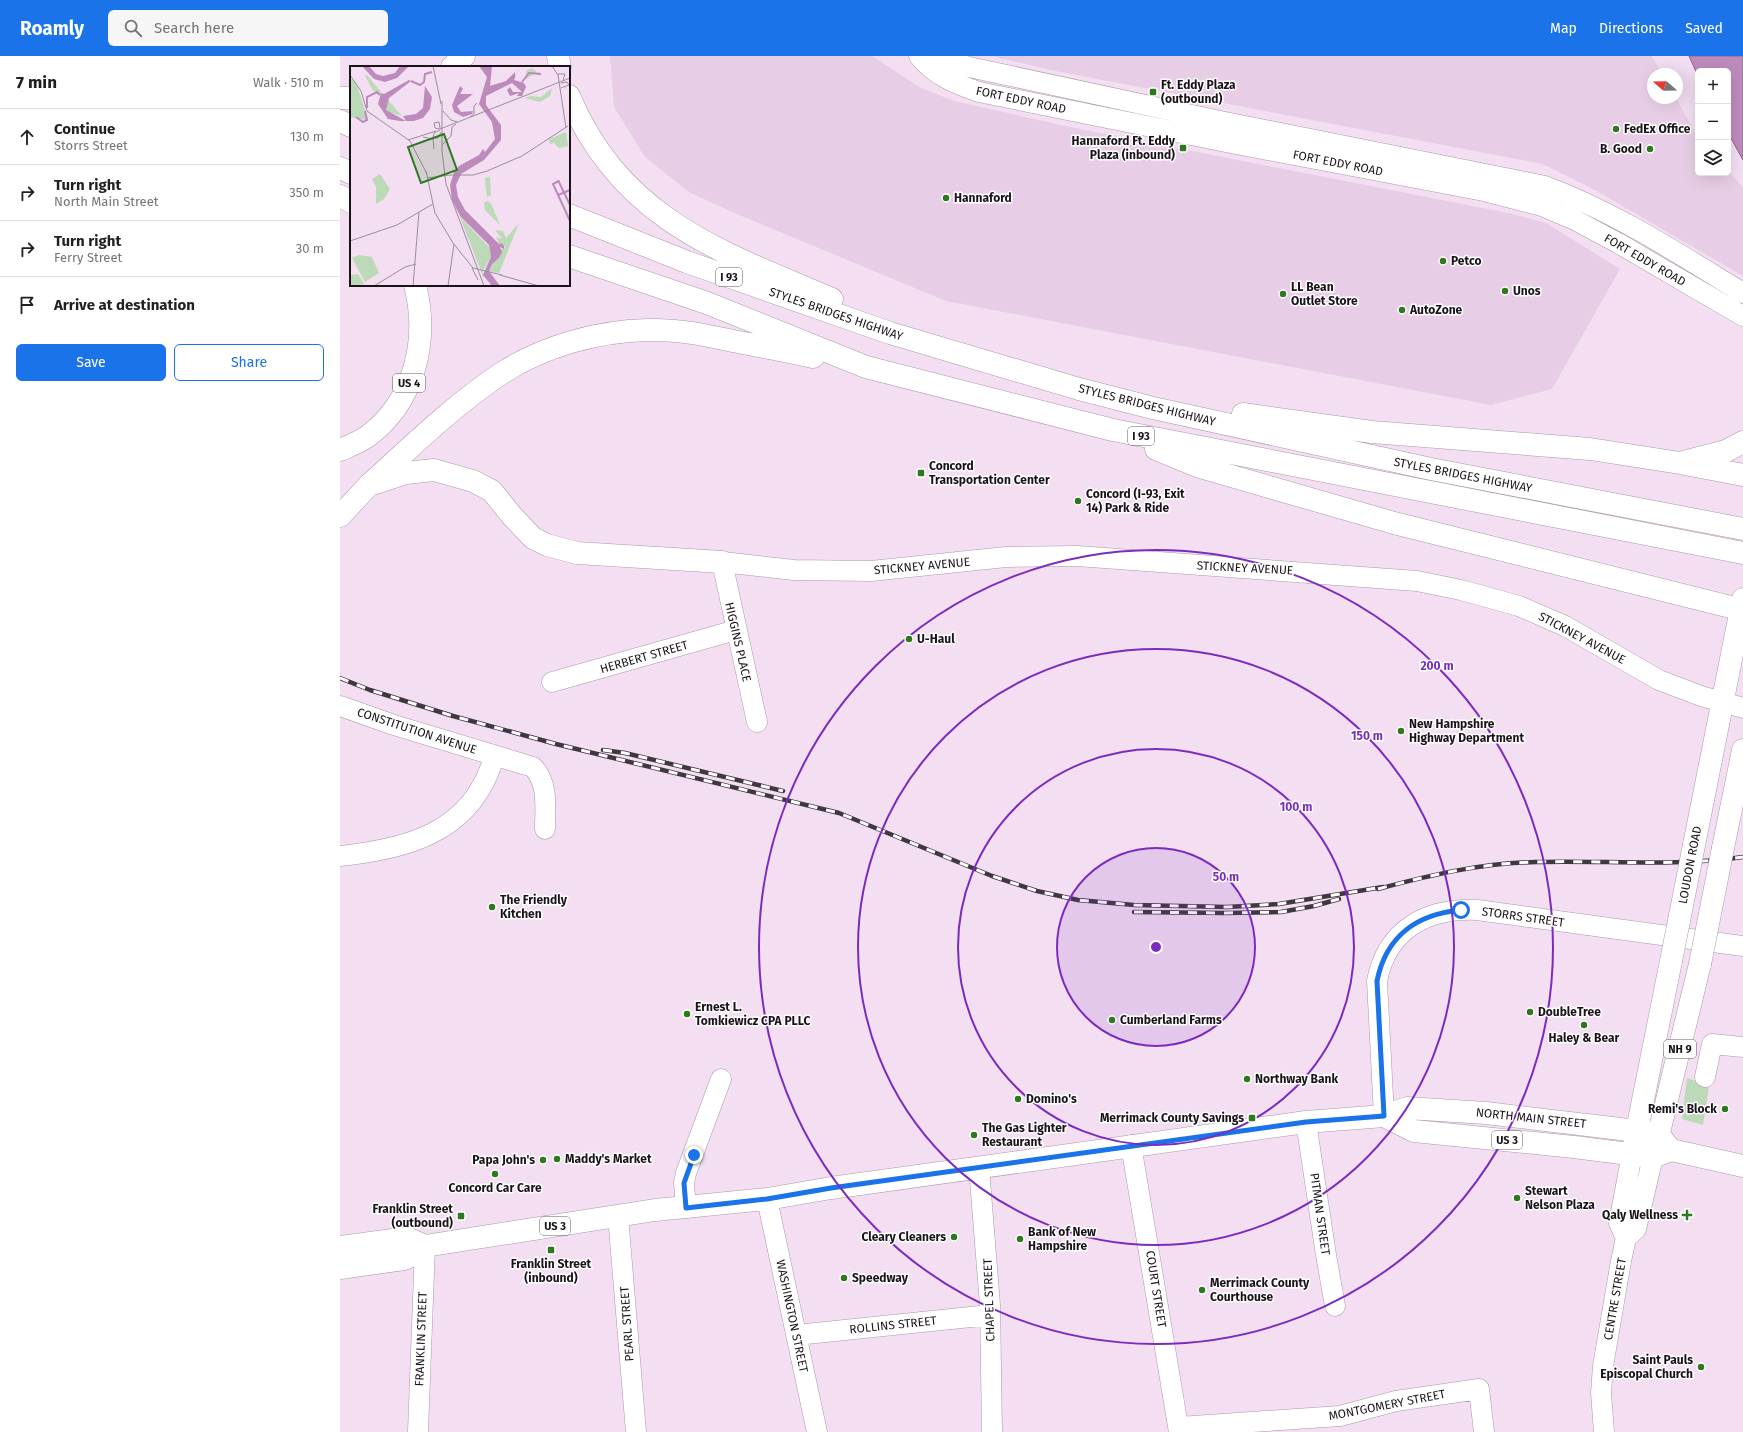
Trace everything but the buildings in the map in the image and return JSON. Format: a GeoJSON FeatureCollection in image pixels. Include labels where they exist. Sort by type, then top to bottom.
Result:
{"type":"FeatureCollection","features":[{"type":"Feature","properties":{"kind":"main road"},"geometry":{"type":"LineString","coordinates":[[453,66],[464,56]]}},
{"type":"Feature","properties":{"kind":"main road"},"geometry":{"type":"LineString","coordinates":[[558,56],[560,66]]}},
{"type":"Feature","properties":{"kind":"main road"},"geometry":{"type":"LineString","coordinates":[[570,98],[589,136],[603,157],[632,190],[657,212],[675,225],[702,240],[737,258],[833,299],[890,333]]}},
{"type":"Feature","properties":{"kind":"main road"},"geometry":{"type":"LineString","coordinates":[[340,121],[350,126]]}},
{"type":"Feature","properties":{"kind":"main road"},"geometry":{"type":"LineString","coordinates":[[340,168],[350,173]]}},
{"type":"Feature","properties":{"kind":"main road"},"geometry":{"type":"LineString","coordinates":[[340,196],[350,201]]}},
{"type":"Feature","properties":{"kind":"main road","name":"STYLES BRIDGES HIGHWAY"},"geometry":{"type":"LineString","coordinates":[[570,215],[687,262],[890,333],[1079,389],[1153,408],[1431,469],[1738,528]]}},
{"type":"Feature","properties":{"kind":"main road","name":"STYLES BRIDGES HIGHWAY"},"geometry":{"type":"LineString","coordinates":[[570,256],[707,303],[866,367],[1113,430],[1736,552]]}},
{"type":"Feature","properties":{"kind":"main road","name":"US 4"},"geometry":{"type":"LineString","coordinates":[[340,450],[366,438],[378,428],[398,406],[411,380],[418,353],[421,323],[415,286]]}},
{"type":"Feature","properties":{"kind":"main road"},"geometry":{"type":"LineString","coordinates":[[340,516],[369,485],[430,430],[477,391],[503,373],[544,351],[573,341],[619,332],[650,330],[696,333],[866,367]]}},
{"type":"Feature","properties":{"kind":"main road"},"geometry":{"type":"LineString","coordinates":[[1079,389],[1264,418],[1372,432],[1590,449],[1680,463],[1743,475]]}},
{"type":"Feature","properties":{"kind":"main road"},"geometry":{"type":"LineString","coordinates":[[1113,430],[1200,467],[1394,523],[1742,606]]}},
{"type":"Feature","properties":{"kind":"main road"},"geometry":{"type":"LineString","coordinates":[[1680,463],[1726,450],[1743,442]]}},
{"type":"Feature","properties":{"kind":"main road"},"geometry":{"type":"LineString","coordinates":[[369,485],[406,472],[434,470],[473,481],[492,491],[512,516],[533,538],[547,545],[577,553],[722,562]]}},
{"type":"Feature","properties":{"kind":"main road","name":"LOUDON ROAD"},"geometry":{"type":"LineString","coordinates":[[1637,1131],[1742,606]]}},
{"type":"Feature","properties":{"kind":"main road","name":"NH 9"},"geometry":{"type":"LineString","coordinates":[[1661,1147],[1743,750]]}},
{"type":"Feature","properties":{"kind":"main road","name":"NORTH MAIN STREET"},"geometry":{"type":"LineString","coordinates":[[340,1268],[404,1259],[425,1246],[618,1216],[767,1199],[831,1188],[979,1168],[1131,1145],[1306,1122],[1384,1116],[1407,1108],[1478,1112],[1637,1131],[1661,1147],[1743,1166]]}},
{"type":"Feature","properties":{"kind":"main road","name":"NORTH MAIN STREET"},"geometry":{"type":"LineString","coordinates":[[1384,1116],[1414,1131],[1632,1154],[1661,1147]]}},
{"type":"Feature","properties":{"kind":"main road","name":"CENTRE STREET"},"geometry":{"type":"LineString","coordinates":[[1632,1154],[1637,1131]]}},
{"type":"Feature","properties":{"kind":"main road"},"geometry":{"type":"LineString","coordinates":[[340,1247],[407,1238],[425,1246]]}},
{"type":"Feature","properties":{"kind":"street","name":"FORT EDDY ROAD"},"geometry":{"type":"LineString","coordinates":[[919,56],[936,73],[956,84],[979,92],[1231,143],[1484,191],[1542,206],[1573,219],[1618,243],[1743,316]]}},
{"type":"Feature","properties":{"kind":"street","name":"FORT EDDY ROAD"},"geometry":{"type":"LineString","coordinates":[[934,56],[976,68],[1212,119],[1545,186],[1572,196],[1654,239],[1743,293]]}},
{"type":"Feature","properties":{"kind":"street","name":"STICKNEY AVENUE"},"geometry":{"type":"LineString","coordinates":[[722,562],[794,570],[871,571],[1006,557],[1077,556],[1417,581],[1461,590],[1519,606],[1565,626],[1659,680],[1701,696],[1743,708]]}},
{"type":"Feature","properties":{"kind":"street","name":"HIGGINS PLACE"},"geometry":{"type":"LineString","coordinates":[[722,562],[757,722]]}},
{"type":"Feature","properties":{"kind":"street","name":"HERBERT STREET"},"geometry":{"type":"LineString","coordinates":[[552,682],[736,630]]}},
{"type":"Feature","properties":{"kind":"street","name":"CONSTITUTION AVENUE"},"geometry":{"type":"LineString","coordinates":[[340,706],[394,726],[495,756],[521,762],[533,767],[539,774],[544,785],[544,830]]}},
{"type":"Feature","properties":{"kind":"street"},"geometry":{"type":"LineString","coordinates":[[340,856],[398,847],[421,840],[437,832],[457,818],[476,796],[484,784],[495,756]]}},
{"type":"Feature","properties":{"kind":"street","name":"STORRS STREET"},"geometry":{"type":"LineString","coordinates":[[1384,1116],[1377,981],[1380,966],[1386,953],[1405,930],[1424,918],[1446,911],[1477,910],[1743,946]]}},
{"type":"Feature","properties":{"kind":"street"},"geometry":{"type":"LineString","coordinates":[[1705,1078],[1712,1044],[1743,1047]]}},
{"type":"Feature","properties":{"kind":"street"},"geometry":{"type":"LineString","coordinates":[[686,1208],[684,1183],[686,1174],[720,1079]]}},
{"type":"Feature","properties":{"kind":"street","name":"PITMAN STREET"},"geometry":{"type":"LineString","coordinates":[[1306,1122],[1335,1306]]}},
{"type":"Feature","properties":{"kind":"street","name":"COURT STREET"},"geometry":{"type":"LineString","coordinates":[[1131,1145],[1179,1430]]}},
{"type":"Feature","properties":{"kind":"street","name":"CENTRE STREET"},"geometry":{"type":"LineString","coordinates":[[1626,1238],[1636,1228],[1661,1147]]}},
{"type":"Feature","properties":{"kind":"street","name":"CENTRE STREET"},"geometry":{"type":"LineString","coordinates":[[1604,1432],[1601,1393],[1604,1366],[1626,1238],[1619,1223],[1632,1154]]}},
{"type":"Feature","properties":{"kind":"street","name":"CHAPEL STREET"},"geometry":{"type":"LineString","coordinates":[[979,1168],[987,1252],[990,1315],[992,1432]]}},
{"type":"Feature","properties":{"kind":"street","name":"WASHINGTON STREET"},"geometry":{"type":"LineString","coordinates":[[767,1199],[817,1432]]}},
{"type":"Feature","properties":{"kind":"street","name":"PEARL STREET"},"geometry":{"type":"LineString","coordinates":[[618,1216],[636,1432]]}},
{"type":"Feature","properties":{"kind":"street","name":"FRANKLIN STREET"},"geometry":{"type":"LineString","coordinates":[[418,1432],[425,1246]]}},
{"type":"Feature","properties":{"kind":"street","name":"ROLLINS STREET"},"geometry":{"type":"LineString","coordinates":[[796,1335],[990,1315]]}},
{"type":"Feature","properties":{"kind":"street","name":"MONTGOMERY STREET"},"geometry":{"type":"LineString","coordinates":[[1179,1430],[1340,1416],[1396,1401],[1479,1389],[1484,1432]]}},
{"type":"Feature","properties":{"kind":"shaded area"},"geometry":{"type":"Polygon","coordinates":[[[610,56],[872,56],[921,88],[954,101],[1070,127],[1508,213],[1546,223],[1620,269],[1552,389],[1491,405],[946,301],[732,212],[689,192],[645,157],[614,107],[610,56]]]}},
{"type":"Feature","properties":{"kind":"shaded area"},"geometry":{"type":"Polygon","coordinates":[[[992,56],[1652,56],[1659,68],[1647,68],[1647,104],[1679,104],[1695,133],[1695,176],[1731,176],[1731,174],[1743,187],[1743,276],[1595,190],[1543,164],[1050,70],[992,56]]]}},
{"type":"Feature","properties":{"kind":"shaded area"},"geometry":{"type":"Polygon","coordinates":[[[1689,56],[1743,56],[1743,160],[1731,138],[1731,68],[1695,68],[1695,69],[1689,56]]]}},
{"type":"Feature","properties":{"kind":"green space"},"geometry":{"type":"Polygon","coordinates":[[[1687,1078],[1709,1086],[1703,1125],[1682,1119],[1687,1078]]]}},
{"type":"Feature","properties":{"kind":"railway"},"geometry":{"type":"LineString","coordinates":[[340,678],[370,690],[453,716],[556,744],[839,813],[992,876],[1037,891],[1078,900],[1134,905],[1227,907],[1279,904],[1383,887]]}},
{"type":"Feature","properties":{"kind":"railway"},"geometry":{"type":"LineString","coordinates":[[603,750],[625,753],[783,791]]}},
{"type":"Feature","properties":{"kind":"railway"},"geometry":{"type":"LineString","coordinates":[[1378,889],[1417,879],[1476,867],[1516,863],[1692,862],[1743,857]]}},
{"type":"Feature","properties":{"kind":"railway"},"geometry":{"type":"LineString","coordinates":[[1134,912],[1281,912],[1314,906],[1339,899]]}},
{"type":"Feature","properties":{"kind":"place","name":"Ft. Eddy Plaza (outbound)"},"geometry":{"type":"Point","coordinates":[1153,92]}},
{"type":"Feature","properties":{"kind":"place","name":"FedEx Office"},"geometry":{"type":"Point","coordinates":[1616,129]}},
{"type":"Feature","properties":{"kind":"place","name":"Hannaford Ft. Eddy Plaza (inbound)"},"geometry":{"type":"Point","coordinates":[1183,148]}},
{"type":"Feature","properties":{"kind":"place","name":"B. Good"},"geometry":{"type":"Point","coordinates":[1650,149]}},
{"type":"Feature","properties":{"kind":"place","name":"Hannaford"},"geometry":{"type":"Point","coordinates":[946,198]}},
{"type":"Feature","properties":{"kind":"place","name":"Petco"},"geometry":{"type":"Point","coordinates":[1443,261]}},
{"type":"Feature","properties":{"kind":"place","name":"Unos"},"geometry":{"type":"Point","coordinates":[1505,291]}},
{"type":"Feature","properties":{"kind":"place","name":"LL Bean Outlet Store"},"geometry":{"type":"Point","coordinates":[1283,294]}},
{"type":"Feature","properties":{"kind":"place","name":"AutoZone"},"geometry":{"type":"Point","coordinates":[1402,310]}},
{"type":"Feature","properties":{"kind":"place","name":"Concord Transportation Center"},"geometry":{"type":"Point","coordinates":[921,473]}},
{"type":"Feature","properties":{"kind":"place","name":"Concord (I-93, Exit 14) Park & Ride"},"geometry":{"type":"Point","coordinates":[1078,501]}},
{"type":"Feature","properties":{"kind":"place","name":"U-Haul"},"geometry":{"type":"Point","coordinates":[909,639]}},
{"type":"Feature","properties":{"kind":"place","name":"New Hampshire Highway Department"},"geometry":{"type":"Point","coordinates":[1401,731]}},
{"type":"Feature","properties":{"kind":"place","name":"The Friendly Kitchen"},"geometry":{"type":"Point","coordinates":[492,907]}},
{"type":"Feature","properties":{"kind":"place","name":"DoubleTree"},"geometry":{"type":"Point","coordinates":[1530,1012]}},
{"type":"Feature","properties":{"kind":"place","name":"Ernest L. Tomkiewicz CPA PLLC"},"geometry":{"type":"Point","coordinates":[687,1014]}},
{"type":"Feature","properties":{"kind":"place","name":"Cumberland Farms"},"geometry":{"type":"Point","coordinates":[1112,1020]}},
{"type":"Feature","properties":{"kind":"place","name":"Haley & Bear"},"geometry":{"type":"Point","coordinates":[1584,1025]}},
{"type":"Feature","properties":{"kind":"place","name":"Northway Bank"},"geometry":{"type":"Point","coordinates":[1247,1079]}},
{"type":"Feature","properties":{"kind":"place","name":"Domino's"},"geometry":{"type":"Point","coordinates":[1018,1099]}},
{"type":"Feature","properties":{"kind":"place","name":"Remi's Block"},"geometry":{"type":"Point","coordinates":[1725,1109]}},
{"type":"Feature","properties":{"kind":"place","name":"Merrimack County Savings"},"geometry":{"type":"Point","coordinates":[1252,1118]}},
{"type":"Feature","properties":{"kind":"place","name":"The Gas Lighter Restaurant"},"geometry":{"type":"Point","coordinates":[974,1135]}},
{"type":"Feature","properties":{"kind":"place","name":"Maddy's Market"},"geometry":{"type":"Point","coordinates":[557,1159]}},
{"type":"Feature","properties":{"kind":"place","name":"Papa John's"},"geometry":{"type":"Point","coordinates":[543,1160]}},
{"type":"Feature","properties":{"kind":"place","name":"Concord Car Care"},"geometry":{"type":"Point","coordinates":[495,1174]}},
{"type":"Feature","properties":{"kind":"place","name":"Stewart Nelson Plaza"},"geometry":{"type":"Point","coordinates":[1517,1198]}},
{"type":"Feature","properties":{"kind":"place","name":"Qaly Wellness"},"geometry":{"type":"Point","coordinates":[1687,1215]}},
{"type":"Feature","properties":{"kind":"place","name":"Franklin Street (outbound)"},"geometry":{"type":"Point","coordinates":[461,1216]}},
{"type":"Feature","properties":{"kind":"place","name":"Cleary Cleaners"},"geometry":{"type":"Point","coordinates":[954,1237]}},
{"type":"Feature","properties":{"kind":"place","name":"Bank of New Hampshire"},"geometry":{"type":"Point","coordinates":[1020,1239]}},
{"type":"Feature","properties":{"kind":"place","name":"Franklin Street (inbound)"},"geometry":{"type":"Point","coordinates":[551,1250]}},
{"type":"Feature","properties":{"kind":"place","name":"Speedway"},"geometry":{"type":"Point","coordinates":[844,1278]}},
{"type":"Feature","properties":{"kind":"place","name":"Merrimack County Courthouse"},"geometry":{"type":"Point","coordinates":[1202,1290]}},
{"type":"Feature","properties":{"kind":"place","name":"Saint Pauls Episcopal Church"},"geometry":{"type":"Point","coordinates":[1701,1367]}},
{"type":"Feature","properties":{"kind":"route"},"geometry":{"type":"LineString","coordinates":[[694,1155],[684,1183],[686,1208],[767,1199],[831,1188],[994,1166],[1131,1145],[1306,1122],[1384,1116],[1377,981],[1380,966],[1386,953],[1405,930],[1431,915],[1446,911],[1461,910]]}}]}
